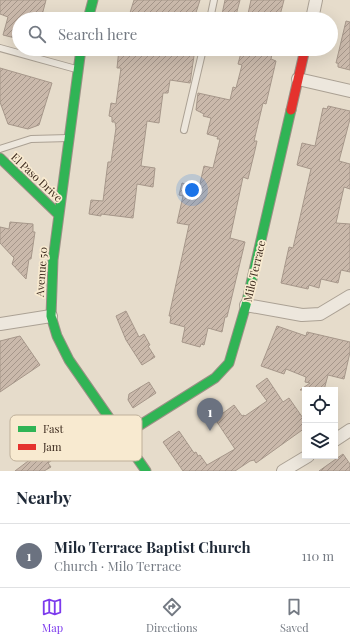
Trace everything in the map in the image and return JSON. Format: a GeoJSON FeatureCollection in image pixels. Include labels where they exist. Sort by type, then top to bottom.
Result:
{"type":"FeatureCollection","features":[{"type":"Feature","properties":{"kind":"street"},"geometry":{"type":"LineString","coordinates":[[90,12],[93,0]]}},
{"type":"Feature","properties":{"kind":"street"},"geometry":{"type":"LineString","coordinates":[[313,12],[316,0]]}},
{"type":"Feature","properties":{"kind":"street","name":"Avenue 50"},"geometry":{"type":"LineString","coordinates":[[80,56],[58,214],[53,260],[51,316],[57,336],[69,360],[107,415]]}},
{"type":"Feature","properties":{"kind":"street","name":"Milo Terrace"},"geometry":{"type":"LineString","coordinates":[[142,423],[215,378],[229,363],[246,305],[303,56]]}},
{"type":"Feature","properties":{"kind":"street"},"geometry":{"type":"LineString","coordinates":[[298,79],[350,91]]}},
{"type":"Feature","properties":{"kind":"street","name":"El Paso Drive"},"geometry":{"type":"LineString","coordinates":[[0,158],[58,214]]}},
{"type":"Feature","properties":{"kind":"street"},"geometry":{"type":"LineString","coordinates":[[246,305],[302,315],[320,314],[350,296]]}},
{"type":"Feature","properties":{"kind":"street"},"geometry":{"type":"LineString","coordinates":[[0,324],[51,316]]}},
{"type":"Feature","properties":{"kind":"street"},"geometry":{"type":"LineString","coordinates":[[338,438],[350,430]]}},
{"type":"Feature","properties":{"kind":"street"},"geometry":{"type":"LineString","coordinates":[[284,471],[303,459]]}},
{"type":"Feature","properties":{"kind":"street","name":"Avenue 50"},"geometry":{"type":"LineString","coordinates":[[139,461],[146,471]]}},
{"type":"Feature","properties":{"kind":"lane"},"geometry":{"type":"LineString","coordinates":[[211,12],[214,0]]}},
{"type":"Feature","properties":{"kind":"lane"},"geometry":{"type":"LineString","coordinates":[[0,48],[12,51]]}},
{"type":"Feature","properties":{"kind":"lane"},"geometry":{"type":"LineString","coordinates":[[30,56],[78,69]]}},
{"type":"Feature","properties":{"kind":"lane"},"geometry":{"type":"LineString","coordinates":[[184,130],[201,56]]}},
{"type":"Feature","properties":{"kind":"lane"},"geometry":{"type":"LineString","coordinates":[[0,150],[31,139],[69,138]]}},
{"type":"Feature","properties":{"kind":"building"},"geometry":{"type":"Polygon","coordinates":[[[0,0],[46,0],[43,12],[12,12],[12,37],[3,35],[8,17],[0,14],[0,0]]]}},
{"type":"Feature","properties":{"kind":"building"},"geometry":{"type":"Polygon","coordinates":[[[134,0],[200,0],[196,12],[130,12],[134,0]]]}},
{"type":"Feature","properties":{"kind":"building"},"geometry":{"type":"Polygon","coordinates":[[[225,0],[240,0],[237,12],[222,12],[225,0]]]}},
{"type":"Feature","properties":{"kind":"building"},"geometry":{"type":"Polygon","coordinates":[[[251,0],[284,0],[281,12],[248,12],[251,0]]]}},
{"type":"Feature","properties":{"kind":"building"},"geometry":{"type":"Polygon","coordinates":[[[346,21],[350,22],[350,70],[338,67],[338,63],[336,63],[346,21]]]}},
{"type":"Feature","properties":{"kind":"building"},"geometry":{"type":"Polygon","coordinates":[[[118,56],[194,56],[190,83],[170,80],[168,93],[163,93],[159,123],[147,121],[141,166],[155,168],[153,187],[137,184],[133,218],[89,214],[91,200],[103,201],[108,162],[111,162],[116,128],[115,122],[112,122],[112,117],[109,116],[111,103],[116,104],[121,68],[117,68],[118,56]]]}},
{"type":"Feature","properties":{"kind":"building"},"geometry":{"type":"Polygon","coordinates":[[[240,56],[272,56],[271,59],[276,61],[266,104],[263,103],[254,141],[257,141],[248,179],[243,177],[230,238],[245,242],[227,317],[225,317],[222,332],[208,328],[204,345],[201,344],[200,347],[182,342],[185,327],[170,323],[171,316],[169,316],[189,225],[177,223],[183,196],[179,195],[182,183],[199,188],[204,166],[213,168],[220,139],[207,134],[211,118],[203,116],[204,114],[196,110],[198,93],[230,100],[233,87],[236,88],[242,65],[238,64],[240,56]]]}},
{"type":"Feature","properties":{"kind":"building"},"geometry":{"type":"Polygon","coordinates":[[[0,68],[52,83],[39,125],[28,129],[8,124],[0,102],[0,68]]]}},
{"type":"Feature","properties":{"kind":"building"},"geometry":{"type":"Polygon","coordinates":[[[328,106],[350,111],[350,119],[339,161],[350,164],[350,189],[344,187],[336,223],[350,224],[350,272],[341,270],[338,283],[321,279],[319,288],[309,285],[308,289],[281,283],[289,247],[293,248],[311,169],[297,165],[302,143],[315,146],[323,108],[327,109],[328,106]]]}},
{"type":"Feature","properties":{"kind":"building"},"geometry":{"type":"Polygon","coordinates":[[[10,222],[33,224],[33,232],[35,232],[26,279],[12,264],[14,258],[0,243],[0,227],[9,229],[10,222]]]}},
{"type":"Feature","properties":{"kind":"building"},"geometry":{"type":"Polygon","coordinates":[[[126,311],[139,337],[144,334],[150,345],[148,346],[155,357],[142,365],[126,340],[116,316],[126,311]]]}},
{"type":"Feature","properties":{"kind":"building"},"geometry":{"type":"Polygon","coordinates":[[[277,326],[306,336],[307,332],[350,342],[350,352],[344,379],[328,375],[325,387],[304,387],[310,383],[305,382],[306,377],[286,369],[284,374],[261,366],[277,326]]]}},
{"type":"Feature","properties":{"kind":"building"},"geometry":{"type":"Polygon","coordinates":[[[20,336],[40,365],[0,392],[0,341],[20,336]]]}},
{"type":"Feature","properties":{"kind":"building"},"geometry":{"type":"Polygon","coordinates":[[[267,378],[283,402],[289,398],[302,417],[302,430],[256,463],[254,460],[250,461],[235,471],[183,471],[163,442],[179,431],[194,453],[196,452],[198,456],[200,455],[207,465],[235,449],[215,419],[234,405],[242,416],[245,416],[267,401],[256,386],[267,378]]]}},
{"type":"Feature","properties":{"kind":"building"},"geometry":{"type":"Polygon","coordinates":[[[149,382],[156,393],[133,408],[128,400],[129,394],[149,382]]]}},
{"type":"Feature","properties":{"kind":"building"},"geometry":{"type":"Polygon","coordinates":[[[343,454],[350,464],[350,471],[319,471],[338,459],[343,454]]]}},
{"type":"Feature","properties":{"kind":"building"},"geometry":{"type":"Polygon","coordinates":[[[28,461],[51,461],[48,463],[51,467],[44,471],[15,471],[28,461]]]}},
{"type":"Feature","properties":{"kind":"traffic: fast"},"geometry":{"type":"LineString","coordinates":[[90,12],[93,0]]}},
{"type":"Feature","properties":{"kind":"traffic: fast"},"geometry":{"type":"LineString","coordinates":[[80,56],[53,260],[51,316],[57,336],[69,360],[107,415]]}},
{"type":"Feature","properties":{"kind":"traffic: fast"},"geometry":{"type":"LineString","coordinates":[[142,424],[215,378],[229,363],[246,305],[291,110]]}},
{"type":"Feature","properties":{"kind":"traffic: fast"},"geometry":{"type":"LineString","coordinates":[[0,158],[58,214]]}},
{"type":"Feature","properties":{"kind":"traffic: fast"},"geometry":{"type":"LineString","coordinates":[[139,461],[146,471]]}},
{"type":"Feature","properties":{"kind":"traffic: jam"},"geometry":{"type":"LineString","coordinates":[[291,110],[303,56]]}},
{"type":"Feature","properties":{"kind":"place","name":"Milo Terrace Baptist Church"},"geometry":{"type":"Point","coordinates":[210,431]}}]}
